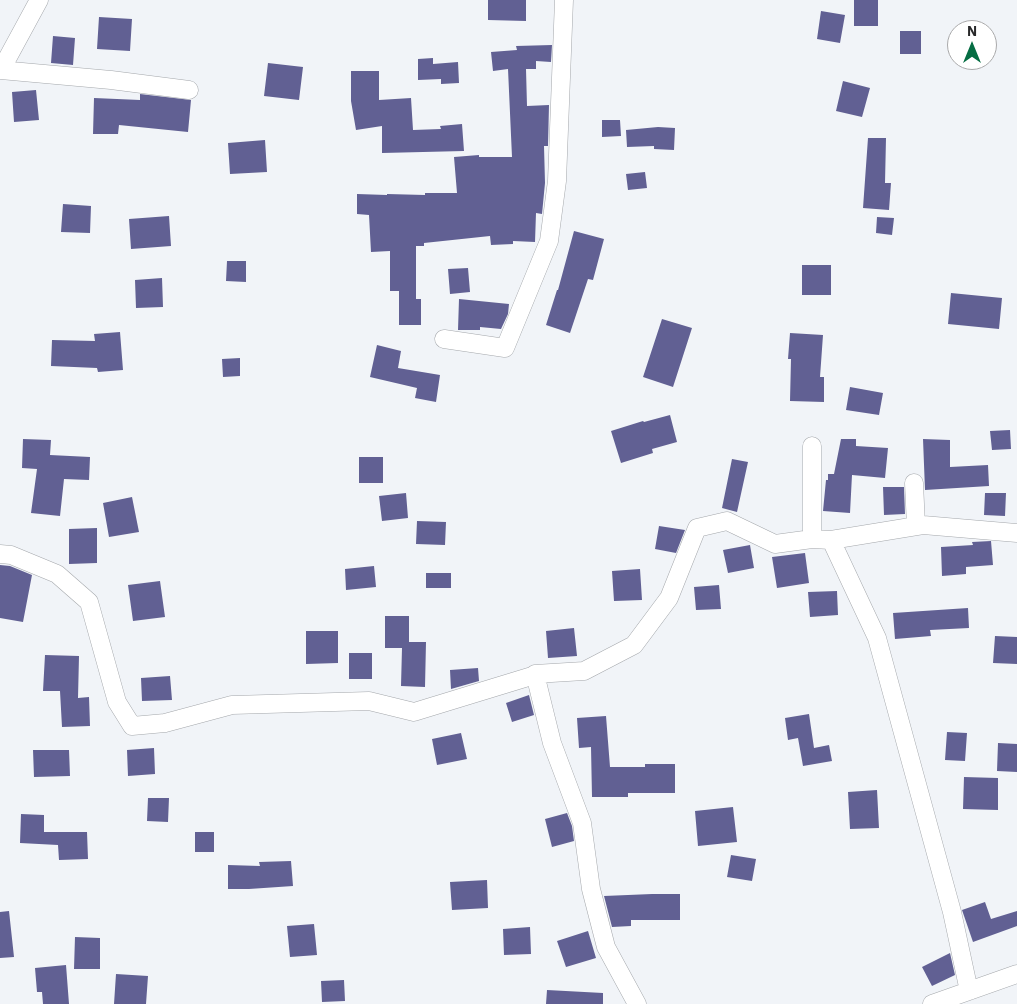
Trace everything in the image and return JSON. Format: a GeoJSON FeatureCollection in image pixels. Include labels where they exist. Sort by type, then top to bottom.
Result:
{"type":"FeatureCollection","features":[{"type":"Feature","properties":{"kind":"street"},"geometry":{"type":"LineString","coordinates":[[39,0],[1,70],[111,80],[189,90]]}},
{"type":"Feature","properties":{"kind":"street"},"geometry":{"type":"LineString","coordinates":[[444,339],[505,348],[548,241],[558,181],[564,0]]}},
{"type":"Feature","properties":{"kind":"street"},"geometry":{"type":"LineString","coordinates":[[812,446],[812,539]]}},
{"type":"Feature","properties":{"kind":"street"},"geometry":{"type":"LineString","coordinates":[[914,483],[916,526]]}},
{"type":"Feature","properties":{"kind":"street"},"geometry":{"type":"LineString","coordinates":[[0,554],[11,555],[57,574],[88,602],[111,675],[117,702],[132,726],[165,723],[232,705],[369,700],[414,712],[535,675],[584,671],[634,645],[669,598],[697,528],[727,521],[775,544],[812,539],[831,540],[916,526],[1017,533]]}},
{"type":"Feature","properties":{"kind":"street"},"geometry":{"type":"LineString","coordinates":[[831,540],[877,638],[952,912],[969,991]]}},
{"type":"Feature","properties":{"kind":"street"},"geometry":{"type":"LineString","coordinates":[[535,675],[552,743],[582,823],[591,890],[606,947],[637,1004]]}},
{"type":"Feature","properties":{"kind":"street"},"geometry":{"type":"LineString","coordinates":[[932,1004],[1017,974]]}},
{"type":"Feature","properties":{"kind":"building"},"geometry":{"type":"Polygon","coordinates":[[[488,0],[526,0],[526,21],[488,20],[488,0]]]}},
{"type":"Feature","properties":{"kind":"building"},"geometry":{"type":"Polygon","coordinates":[[[854,0],[878,0],[878,26],[854,26],[854,0]]]}},
{"type":"Feature","properties":{"kind":"building"},"geometry":{"type":"Polygon","coordinates":[[[821,11],[845,15],[840,43],[817,39],[821,11]]]}},
{"type":"Feature","properties":{"kind":"building"},"geometry":{"type":"Polygon","coordinates":[[[99,17],[132,19],[130,51],[97,49],[99,17]]]}},
{"type":"Feature","properties":{"kind":"building"},"geometry":{"type":"Polygon","coordinates":[[[900,31],[921,31],[921,54],[900,54],[900,31]]]}},
{"type":"Feature","properties":{"kind":"building"},"geometry":{"type":"Polygon","coordinates":[[[53,36],[75,38],[73,65],[51,63],[53,36]]]}},
{"type":"Feature","properties":{"kind":"building"},"geometry":{"type":"Polygon","coordinates":[[[552,45],[551,62],[536,61],[536,69],[526,69],[527,106],[549,105],[548,146],[544,146],[545,183],[542,214],[536,213],[535,242],[513,241],[513,244],[491,245],[490,236],[424,243],[424,246],[416,246],[416,299],[421,299],[421,325],[399,325],[399,291],[390,291],[390,251],[371,252],[369,215],[357,214],[357,194],[425,195],[425,193],[457,193],[454,157],[479,155],[479,157],[512,157],[508,69],[493,71],[491,52],[517,50],[516,46],[552,45]]]}},
{"type":"Feature","properties":{"kind":"building"},"geometry":{"type":"Polygon","coordinates":[[[433,58],[433,64],[458,62],[459,83],[441,84],[441,79],[418,80],[418,59],[433,58]]]}},
{"type":"Feature","properties":{"kind":"building"},"geometry":{"type":"Polygon","coordinates":[[[268,63],[303,67],[299,100],[264,96],[268,63]]]}},
{"type":"Feature","properties":{"kind":"building"},"geometry":{"type":"Polygon","coordinates":[[[351,71],[379,71],[379,100],[411,98],[413,130],[441,129],[440,126],[462,124],[464,151],[382,153],[382,126],[356,130],[351,101],[351,71]]]}},
{"type":"Feature","properties":{"kind":"building"},"geometry":{"type":"Polygon","coordinates":[[[843,81],[870,88],[862,117],[836,111],[843,81]]]}},
{"type":"Feature","properties":{"kind":"building"},"geometry":{"type":"Polygon","coordinates":[[[36,90],[39,120],[14,122],[12,92],[36,90]]]}},
{"type":"Feature","properties":{"kind":"building"},"geometry":{"type":"Polygon","coordinates":[[[140,94],[191,100],[188,132],[119,125],[118,134],[93,134],[94,98],[140,100],[140,94]]]}},
{"type":"Feature","properties":{"kind":"building"},"geometry":{"type":"Polygon","coordinates":[[[602,120],[620,120],[621,136],[602,137],[602,120]]]}},
{"type":"Feature","properties":{"kind":"building"},"geometry":{"type":"Polygon","coordinates":[[[658,127],[675,128],[674,150],[654,149],[654,146],[627,147],[626,130],[658,127]]]}},
{"type":"Feature","properties":{"kind":"building"},"geometry":{"type":"Polygon","coordinates":[[[868,138],[886,138],[885,183],[891,183],[889,210],[863,208],[868,138]]]}},
{"type":"Feature","properties":{"kind":"building"},"geometry":{"type":"Polygon","coordinates":[[[265,140],[267,172],[230,174],[228,143],[265,140]]]}},
{"type":"Feature","properties":{"kind":"building"},"geometry":{"type":"Polygon","coordinates":[[[645,172],[647,188],[628,190],[626,174],[645,172]]]}},
{"type":"Feature","properties":{"kind":"building"},"geometry":{"type":"Polygon","coordinates":[[[63,204],[91,206],[90,233],[61,232],[63,204]]]}},
{"type":"Feature","properties":{"kind":"building"},"geometry":{"type":"Polygon","coordinates":[[[169,216],[171,246],[131,249],[129,219],[169,216]]]}},
{"type":"Feature","properties":{"kind":"building"},"geometry":{"type":"Polygon","coordinates":[[[877,217],[894,218],[892,235],[876,233],[877,217]]]}},
{"type":"Feature","properties":{"kind":"building"},"geometry":{"type":"Polygon","coordinates":[[[574,231],[604,239],[593,280],[588,279],[570,333],[546,325],[558,290],[574,231]]]}},
{"type":"Feature","properties":{"kind":"building"},"geometry":{"type":"Polygon","coordinates":[[[227,261],[246,261],[246,282],[226,281],[227,261]]]}},
{"type":"Feature","properties":{"kind":"building"},"geometry":{"type":"Polygon","coordinates":[[[802,265],[831,265],[831,295],[802,295],[802,265]]]}},
{"type":"Feature","properties":{"kind":"building"},"geometry":{"type":"Polygon","coordinates":[[[468,268],[470,292],[450,294],[448,269],[468,268]]]}},
{"type":"Feature","properties":{"kind":"building"},"geometry":{"type":"Polygon","coordinates":[[[162,278],[163,307],[136,308],[135,280],[162,278]]]}},
{"type":"Feature","properties":{"kind":"building"},"geometry":{"type":"Polygon","coordinates":[[[951,293],[1002,298],[999,329],[948,324],[951,293]]]}},
{"type":"Feature","properties":{"kind":"building"},"geometry":{"type":"Polygon","coordinates":[[[459,299],[509,304],[508,314],[501,329],[480,327],[480,330],[458,330],[459,299]]]}},
{"type":"Feature","properties":{"kind":"building"},"geometry":{"type":"Polygon","coordinates":[[[662,319],[692,328],[673,387],[643,377],[662,319]]]}},
{"type":"Feature","properties":{"kind":"building"},"geometry":{"type":"Polygon","coordinates":[[[120,332],[123,370],[98,372],[97,368],[51,366],[52,340],[95,341],[94,334],[120,332]]]}},
{"type":"Feature","properties":{"kind":"building"},"geometry":{"type":"Polygon","coordinates":[[[790,333],[823,335],[820,377],[824,377],[824,402],[790,401],[791,359],[788,359],[790,333]]]}},
{"type":"Feature","properties":{"kind":"building"},"geometry":{"type":"Polygon","coordinates":[[[377,345],[401,351],[398,368],[440,375],[436,402],[415,398],[417,388],[370,377],[377,345]]]}},
{"type":"Feature","properties":{"kind":"building"},"geometry":{"type":"Polygon","coordinates":[[[240,358],[240,376],[223,377],[222,359],[240,358]]]}},
{"type":"Feature","properties":{"kind":"building"},"geometry":{"type":"Polygon","coordinates":[[[850,387],[883,393],[879,415],[846,410],[850,387]]]}},
{"type":"Feature","properties":{"kind":"building"},"geometry":{"type":"Polygon","coordinates":[[[670,415],[677,442],[652,449],[653,453],[621,463],[611,431],[670,415]]]}},
{"type":"Feature","properties":{"kind":"building"},"geometry":{"type":"Polygon","coordinates":[[[1010,430],[1011,449],[992,450],[990,431],[1010,430]]]}},
{"type":"Feature","properties":{"kind":"building"},"geometry":{"type":"Polygon","coordinates":[[[23,439],[51,440],[50,455],[90,457],[89,480],[64,479],[60,516],[31,513],[37,469],[22,468],[23,439]]]}},
{"type":"Feature","properties":{"kind":"building"},"geometry":{"type":"Polygon","coordinates":[[[841,439],[856,439],[856,446],[888,448],[885,478],[852,475],[850,513],[823,511],[826,480],[828,480],[828,474],[834,474],[841,439]]]}},
{"type":"Feature","properties":{"kind":"building"},"geometry":{"type":"Polygon","coordinates":[[[923,439],[950,440],[950,467],[988,465],[989,486],[925,490],[923,439]]]}},
{"type":"Feature","properties":{"kind":"building"},"geometry":{"type":"Polygon","coordinates":[[[359,457],[383,457],[383,483],[359,483],[359,457]]]}},
{"type":"Feature","properties":{"kind":"building"},"geometry":{"type":"Polygon","coordinates":[[[732,459],[748,462],[737,512],[722,508],[732,459]]]}},
{"type":"Feature","properties":{"kind":"building"},"geometry":{"type":"Polygon","coordinates":[[[883,487],[904,487],[905,514],[884,515],[883,487]]]}},
{"type":"Feature","properties":{"kind":"building"},"geometry":{"type":"Polygon","coordinates":[[[406,493],[408,518],[382,521],[379,496],[406,493]]]}},
{"type":"Feature","properties":{"kind":"building"},"geometry":{"type":"Polygon","coordinates":[[[985,493],[1006,493],[1005,516],[984,515],[985,493]]]}},
{"type":"Feature","properties":{"kind":"building"},"geometry":{"type":"Polygon","coordinates":[[[132,497],[139,532],[109,537],[103,503],[132,497]]]}},
{"type":"Feature","properties":{"kind":"building"},"geometry":{"type":"Polygon","coordinates":[[[417,521],[446,522],[445,545],[416,544],[417,521]]]}},
{"type":"Feature","properties":{"kind":"building"},"geometry":{"type":"Polygon","coordinates":[[[659,526],[685,530],[676,553],[655,549],[659,526]]]}},
{"type":"Feature","properties":{"kind":"building"},"geometry":{"type":"Polygon","coordinates":[[[97,528],[97,563],[69,564],[69,529],[97,528]]]}},
{"type":"Feature","properties":{"kind":"building"},"geometry":{"type":"Polygon","coordinates":[[[991,541],[993,565],[966,567],[966,574],[942,576],[941,547],[973,545],[972,542],[991,541]]]}},
{"type":"Feature","properties":{"kind":"building"},"geometry":{"type":"Polygon","coordinates":[[[750,545],[754,568],[728,573],[723,550],[750,545]]]}},
{"type":"Feature","properties":{"kind":"building"},"geometry":{"type":"Polygon","coordinates":[[[805,553],[809,583],[777,588],[772,557],[805,553]]]}},
{"type":"Feature","properties":{"kind":"building"},"geometry":{"type":"Polygon","coordinates":[[[0,565],[10,566],[32,575],[23,622],[0,618],[0,565]]]}},
{"type":"Feature","properties":{"kind":"building"},"geometry":{"type":"Polygon","coordinates":[[[374,566],[376,587],[346,590],[345,569],[374,566]]]}},
{"type":"Feature","properties":{"kind":"building"},"geometry":{"type":"Polygon","coordinates":[[[640,569],[642,600],[614,601],[612,571],[640,569]]]}},
{"type":"Feature","properties":{"kind":"building"},"geometry":{"type":"Polygon","coordinates":[[[426,573],[451,573],[451,588],[426,588],[426,573]]]}},
{"type":"Feature","properties":{"kind":"building"},"geometry":{"type":"Polygon","coordinates":[[[160,581],[165,617],[133,621],[128,585],[160,581]]]}},
{"type":"Feature","properties":{"kind":"building"},"geometry":{"type":"Polygon","coordinates":[[[719,585],[721,609],[696,610],[694,587],[719,585]]]}},
{"type":"Feature","properties":{"kind":"building"},"geometry":{"type":"Polygon","coordinates":[[[837,591],[838,615],[810,617],[808,592],[837,591]]]}},
{"type":"Feature","properties":{"kind":"building"},"geometry":{"type":"Polygon","coordinates":[[[968,608],[969,628],[930,630],[931,636],[895,639],[893,613],[968,608]]]}},
{"type":"Feature","properties":{"kind":"building"},"geometry":{"type":"Polygon","coordinates":[[[385,616],[409,616],[409,642],[426,642],[425,687],[401,686],[402,648],[385,648],[385,616]]]}},
{"type":"Feature","properties":{"kind":"building"},"geometry":{"type":"Polygon","coordinates":[[[574,628],[577,656],[548,658],[546,631],[574,628]]]}},
{"type":"Feature","properties":{"kind":"building"},"geometry":{"type":"Polygon","coordinates":[[[306,631],[338,631],[338,663],[306,664],[306,631]]]}},
{"type":"Feature","properties":{"kind":"building"},"geometry":{"type":"Polygon","coordinates":[[[995,636],[1017,637],[1017,664],[993,663],[995,636]]]}},
{"type":"Feature","properties":{"kind":"building"},"geometry":{"type":"Polygon","coordinates":[[[349,653],[372,653],[372,679],[349,679],[349,653]]]}},
{"type":"Feature","properties":{"kind":"building"},"geometry":{"type":"Polygon","coordinates":[[[45,655],[79,656],[78,698],[89,697],[90,726],[62,727],[60,691],[43,691],[45,655]]]}},
{"type":"Feature","properties":{"kind":"building"},"geometry":{"type":"Polygon","coordinates":[[[478,668],[479,681],[451,689],[450,670],[478,668]]]}},
{"type":"Feature","properties":{"kind":"building"},"geometry":{"type":"Polygon","coordinates":[[[170,676],[172,700],[142,701],[141,678],[170,676]]]}},
{"type":"Feature","properties":{"kind":"building"},"geometry":{"type":"Polygon","coordinates":[[[529,695],[534,715],[512,722],[506,703],[529,695]]]}},
{"type":"Feature","properties":{"kind":"building"},"geometry":{"type":"Polygon","coordinates":[[[809,714],[814,748],[829,745],[832,761],[803,766],[798,738],[788,740],[785,718],[809,714]]]}},
{"type":"Feature","properties":{"kind":"building"},"geometry":{"type":"Polygon","coordinates":[[[606,716],[610,767],[645,767],[645,764],[675,764],[675,793],[628,793],[628,797],[592,797],[591,747],[579,748],[577,718],[606,716]]]}},
{"type":"Feature","properties":{"kind":"building"},"geometry":{"type":"Polygon","coordinates":[[[947,732],[967,733],[965,761],[945,760],[947,732]]]}},
{"type":"Feature","properties":{"kind":"building"},"geometry":{"type":"Polygon","coordinates":[[[461,733],[467,759],[437,765],[432,739],[461,733]]]}},
{"type":"Feature","properties":{"kind":"building"},"geometry":{"type":"Polygon","coordinates":[[[998,743],[1017,744],[1017,772],[997,771],[998,743]]]}},
{"type":"Feature","properties":{"kind":"building"},"geometry":{"type":"Polygon","coordinates":[[[154,748],[155,774],[128,776],[127,750],[154,748]]]}},
{"type":"Feature","properties":{"kind":"building"},"geometry":{"type":"Polygon","coordinates":[[[33,750],[69,750],[70,776],[34,777],[33,750]]]}},
{"type":"Feature","properties":{"kind":"building"},"geometry":{"type":"Polygon","coordinates":[[[964,777],[998,778],[998,810],[963,809],[964,777]]]}},
{"type":"Feature","properties":{"kind":"building"},"geometry":{"type":"Polygon","coordinates":[[[877,790],[879,828],[850,829],[848,792],[877,790]]]}},
{"type":"Feature","properties":{"kind":"building"},"geometry":{"type":"Polygon","coordinates":[[[148,798],[169,798],[168,822],[147,821],[148,798]]]}},
{"type":"Feature","properties":{"kind":"building"},"geometry":{"type":"Polygon","coordinates":[[[733,807],[737,842],[698,846],[695,811],[733,807]]]}},
{"type":"Feature","properties":{"kind":"building"},"geometry":{"type":"Polygon","coordinates":[[[567,813],[572,826],[574,841],[552,847],[545,819],[567,813]]]}},
{"type":"Feature","properties":{"kind":"building"},"geometry":{"type":"Polygon","coordinates":[[[21,814],[44,815],[44,832],[87,832],[88,859],[59,860],[58,845],[20,843],[21,814]]]}},
{"type":"Feature","properties":{"kind":"building"},"geometry":{"type":"Polygon","coordinates":[[[195,832],[214,832],[214,852],[195,852],[195,832]]]}},
{"type":"Feature","properties":{"kind":"building"},"geometry":{"type":"Polygon","coordinates":[[[731,855],[756,859],[752,881],[727,877],[731,855]]]}},
{"type":"Feature","properties":{"kind":"building"},"geometry":{"type":"Polygon","coordinates":[[[291,861],[293,886],[228,889],[228,865],[260,866],[259,862],[291,861]]]}},
{"type":"Feature","properties":{"kind":"building"},"geometry":{"type":"Polygon","coordinates":[[[487,880],[488,908],[452,910],[450,882],[487,880]]]}},
{"type":"Feature","properties":{"kind":"building"},"geometry":{"type":"Polygon","coordinates":[[[680,894],[680,920],[631,920],[631,926],[612,927],[604,896],[680,894]]]}},
{"type":"Feature","properties":{"kind":"building"},"geometry":{"type":"Polygon","coordinates":[[[985,902],[991,919],[1017,911],[1017,926],[973,942],[962,910],[985,902]]]}},
{"type":"Feature","properties":{"kind":"building"},"geometry":{"type":"Polygon","coordinates":[[[9,911],[14,957],[0,958],[0,912],[9,911]]]}},
{"type":"Feature","properties":{"kind":"building"},"geometry":{"type":"Polygon","coordinates":[[[314,924],[317,955],[290,957],[287,926],[314,924]]]}},
{"type":"Feature","properties":{"kind":"building"},"geometry":{"type":"Polygon","coordinates":[[[530,927],[531,954],[504,955],[503,929],[530,927]]]}},
{"type":"Feature","properties":{"kind":"building"},"geometry":{"type":"Polygon","coordinates":[[[588,931],[596,958],[566,967],[557,941],[588,931]]]}},
{"type":"Feature","properties":{"kind":"building"},"geometry":{"type":"Polygon","coordinates":[[[75,937],[100,938],[100,969],[74,969],[75,937]]]}},
{"type":"Feature","properties":{"kind":"building"},"geometry":{"type":"Polygon","coordinates":[[[950,953],[955,975],[932,986],[922,967],[950,953]]]}},
{"type":"Feature","properties":{"kind":"building"},"geometry":{"type":"Polygon","coordinates":[[[66,965],[69,1004],[43,1004],[42,992],[37,992],[35,968],[66,965]]]}},
{"type":"Feature","properties":{"kind":"building"},"geometry":{"type":"Polygon","coordinates":[[[116,974],[148,976],[146,1004],[114,1004],[116,974]]]}},
{"type":"Feature","properties":{"kind":"building"},"geometry":{"type":"Polygon","coordinates":[[[344,980],[345,1001],[322,1002],[321,981],[344,980]]]}},
{"type":"Feature","properties":{"kind":"building"},"geometry":{"type":"Polygon","coordinates":[[[547,990],[603,993],[603,1004],[546,1004],[547,990]]]}}]}
